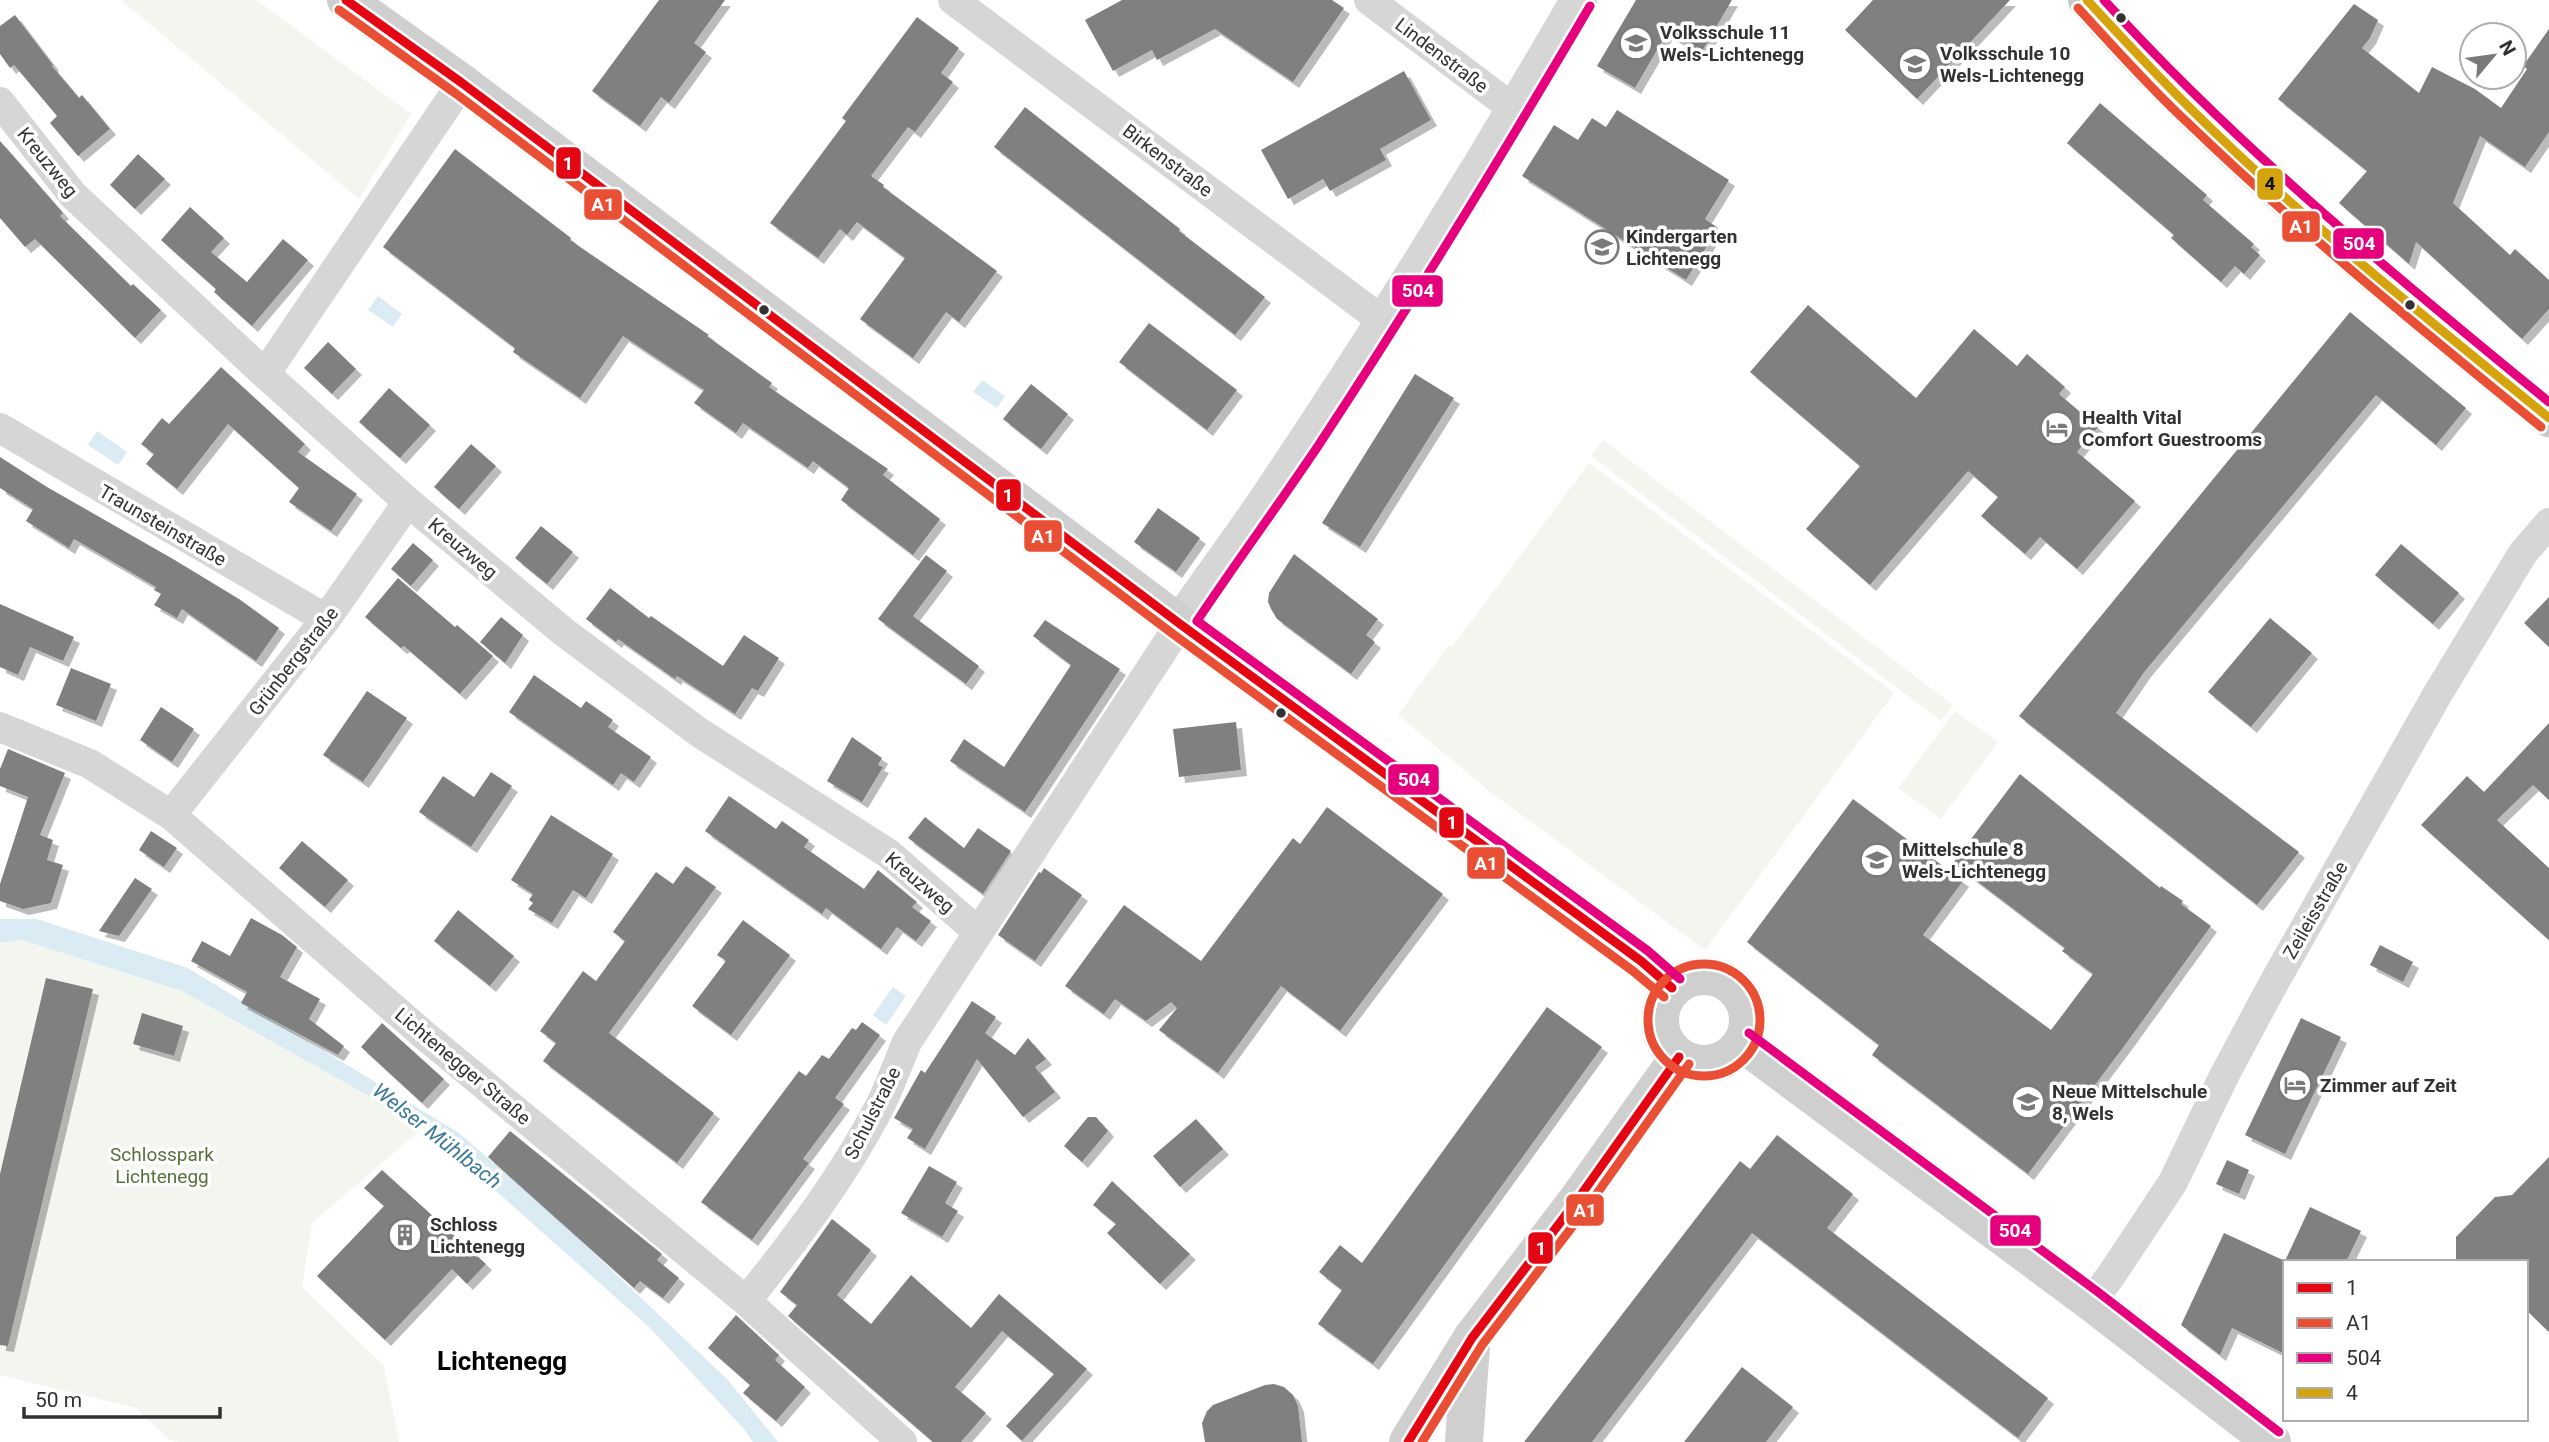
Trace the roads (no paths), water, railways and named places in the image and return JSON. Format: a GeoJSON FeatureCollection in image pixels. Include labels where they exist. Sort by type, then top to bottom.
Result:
{"type":"FeatureCollection","features":[{"type":"Feature","properties":{"kind":"main road"},"geometry":{"type":"LineString","coordinates":[[346,0],[462,83],[1180,624],[1642,961],[1672,988]]}},
{"type":"Feature","properties":{"kind":"main road"},"geometry":{"type":"LineString","coordinates":[[2087,0],[2122,40],[2267,183],[2356,261],[2549,418]]}},
{"type":"Feature","properties":{"kind":"main road"},"geometry":{"type":"LineString","coordinates":[[1693,976],[1719,978],[1741,996],[1748,1022],[1742,1043],[1724,1059],[1699,1064],[1679,1057],[1661,1033],[1660,1009],[1672,988],[1693,976]]}},
{"type":"Feature","properties":{"kind":"main road"},"geometry":{"type":"LineString","coordinates":[[1742,1043],[2091,1302],[2272,1442]]}},
{"type":"Feature","properties":{"kind":"main road"},"geometry":{"type":"LineString","coordinates":[[1408,1442],[1472,1338],[1578,1199],[1679,1057]]}},
{"type":"Feature","properties":{"kind":"main road"},"geometry":{"type":"LineString","coordinates":[[1464,1442],[1472,1338]]}},
{"type":"Feature","properties":{"kind":"street","name":"Birkenstraße"},"geometry":{"type":"LineString","coordinates":[[953,0],[1383,321]]}},
{"type":"Feature","properties":{"kind":"street","name":"Lindenstraße"},"geometry":{"type":"LineString","coordinates":[[1369,0],[1515,110]]}},
{"type":"Feature","properties":{"kind":"street","name":"Schulstraße"},"geometry":{"type":"LineString","coordinates":[[746,1301],[832,1188],[880,1105],[907,1042],[1180,624],[1270,496],[1383,321],[1515,110],[1579,0]]}},
{"type":"Feature","properties":{"kind":"street"},"geometry":{"type":"LineString","coordinates":[[265,374],[462,83]]}},
{"type":"Feature","properties":{"kind":"street","name":"Kreuzweg"},"geometry":{"type":"LineString","coordinates":[[0,102],[73,195],[265,374],[408,502],[565,633],[700,733],[889,855],[978,932]]}},
{"type":"Feature","properties":{"kind":"street","name":"Traunsteinstraße"},"geometry":{"type":"LineString","coordinates":[[0,428],[326,619]]}},
{"type":"Feature","properties":{"kind":"street","name":"Grünbergstraße"},"geometry":{"type":"LineString","coordinates":[[171,815],[326,619],[408,502]]}},
{"type":"Feature","properties":{"kind":"street","name":"Zeileisstraße"},"geometry":{"type":"LineString","coordinates":[[2091,1302],[2173,1182],[2224,1076],[2271,988],[2437,695],[2523,553],[2549,523]]}},
{"type":"Feature","properties":{"kind":"street","name":"Lichtenegger Straße"},"geometry":{"type":"LineString","coordinates":[[0,727],[90,764],[171,815],[424,1035],[746,1301],[902,1442]]}},
{"type":"Feature","properties":{"kind":"water"},"geometry":{"type":"Polygon","coordinates":[[[378,296],[402,314],[393,327],[368,310],[378,296]]]}},
{"type":"Feature","properties":{"kind":"water"},"geometry":{"type":"Polygon","coordinates":[[[982,380],[1005,396],[997,408],[973,392],[982,380]]]}},
{"type":"Feature","properties":{"kind":"water"},"geometry":{"type":"Polygon","coordinates":[[[97,431],[127,452],[118,465],[88,445],[97,431]]]}},
{"type":"Feature","properties":{"kind":"water","name":"Welser Mühlbach"},"geometry":{"type":"Polygon","coordinates":[[[0,919],[37,919],[188,968],[459,1133],[547,1209],[728,1380],[778,1442],[753,1442],[649,1327],[424,1127],[182,991],[22,940],[0,943],[0,919]]]}},
{"type":"Feature","properties":{"kind":"water"},"geometry":{"type":"Polygon","coordinates":[[[893,987],[906,996],[886,1025],[873,1015],[893,987]]]}},
{"type":"Feature","properties":{"kind":"place","name":"Volksschule 11 Wels-Lichtenegg"},"geometry":{"type":"Point","coordinates":[1636,43]}},
{"type":"Feature","properties":{"kind":"place","name":"Volksschule 10 Wels-Lichtenegg"},"geometry":{"type":"Point","coordinates":[1915,64]}},
{"type":"Feature","properties":{"kind":"place","name":"Kindergarten Lichtenegg"},"geometry":{"type":"Point","coordinates":[1602,247]}},
{"type":"Feature","properties":{"kind":"place","name":"Health Vital Comfort Guestrooms"},"geometry":{"type":"Point","coordinates":[2057,428]}},
{"type":"Feature","properties":{"kind":"place","name":"Mittelschule 8 Wels-Lichtenegg"},"geometry":{"type":"Point","coordinates":[1877,860]}},
{"type":"Feature","properties":{"kind":"place","name":"Zimmer auf Zeit"},"geometry":{"type":"Point","coordinates":[2295,1085]}},
{"type":"Feature","properties":{"kind":"place","name":"Neue Mittelschule 8, Wels"},"geometry":{"type":"Point","coordinates":[2028,1102]}},
{"type":"Feature","properties":{"kind":"place","name":"Schloss Lichtenegg"},"geometry":{"type":"Point","coordinates":[405,1235]}},
{"type":"Feature","properties":{"kind":"district","name":"Lichtenegg"},"geometry":{"type":"Point","coordinates":[502,1361]}},
{"type":"Feature","properties":{"kind":"park label","name":"Schlosspark Lichtenegg"},"geometry":{"type":"Point","coordinates":[162,1165]}}]}
